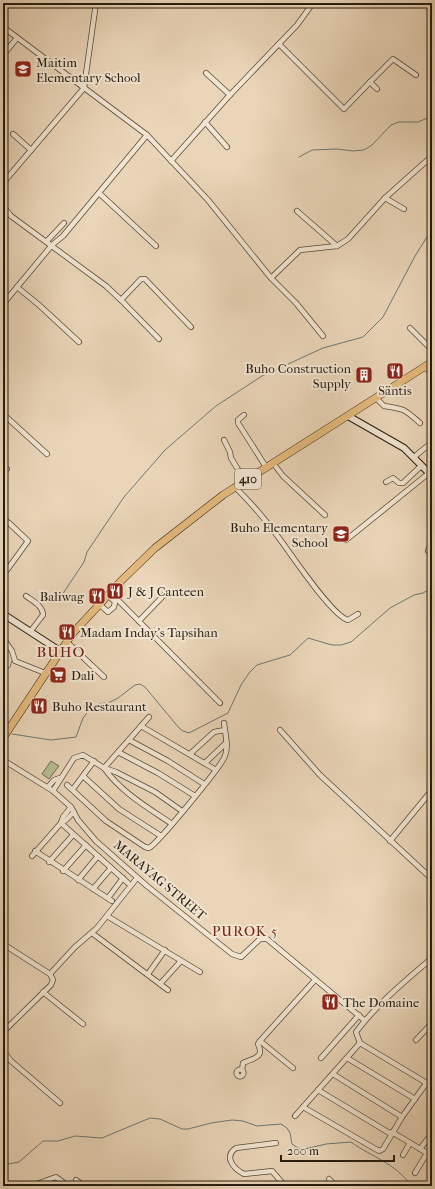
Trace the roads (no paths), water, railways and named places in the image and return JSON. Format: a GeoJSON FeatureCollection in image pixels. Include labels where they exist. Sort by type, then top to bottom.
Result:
{"type":"FeatureCollection","features":[{"type":"Feature","properties":{"kind":"main road","name":"410"},"geometry":{"type":"LineString","coordinates":[[3,738],[44,673],[60,651],[109,593],[155,548],[235,487],[432,362]]}},
{"type":"Feature","properties":{"kind":"main road","name":"410"},"geometry":{"type":"LineString","coordinates":[[29,698],[84,622]]}},
{"type":"Feature","properties":{"kind":"street"},"geometry":{"type":"LineString","coordinates":[[3,183],[84,88],[96,3]]}},
{"type":"Feature","properties":{"kind":"street"},"geometry":{"type":"LineString","coordinates":[[171,162],[205,122],[297,25],[312,3]]}},
{"type":"Feature","properties":{"kind":"street"},"geometry":{"type":"LineString","coordinates":[[3,27],[147,135],[212,205],[270,278],[296,303],[323,336]]}},
{"type":"Feature","properties":{"kind":"street"},"geometry":{"type":"LineString","coordinates":[[3,55],[17,38]]}},
{"type":"Feature","properties":{"kind":"street"},"geometry":{"type":"LineString","coordinates":[[279,44],[344,109],[394,59],[416,75]]}},
{"type":"Feature","properties":{"kind":"street"},"geometry":{"type":"LineString","coordinates":[[206,73],[230,95]]}},
{"type":"Feature","properties":{"kind":"street"},"geometry":{"type":"LineString","coordinates":[[370,82],[377,89]]}},
{"type":"Feature","properties":{"kind":"street"},"geometry":{"type":"LineString","coordinates":[[205,122],[227,147]]}},
{"type":"Feature","properties":{"kind":"street"},"geometry":{"type":"LineString","coordinates":[[13,134],[32,150]]}},
{"type":"Feature","properties":{"kind":"street"},"geometry":{"type":"LineString","coordinates":[[3,304],[52,245],[63,236],[147,135]]}},
{"type":"Feature","properties":{"kind":"street"},"geometry":{"type":"LineString","coordinates":[[270,278],[300,250],[337,246],[352,236],[385,198],[432,156]]}},
{"type":"Feature","properties":{"kind":"street"},"geometry":{"type":"LineString","coordinates":[[98,193],[156,246]]}},
{"type":"Feature","properties":{"kind":"street"},"geometry":{"type":"LineString","coordinates":[[385,198],[404,209]]}},
{"type":"Feature","properties":{"kind":"street"},"geometry":{"type":"LineString","coordinates":[[3,206],[11,216],[47,241],[121,300],[159,339]]}},
{"type":"Feature","properties":{"kind":"street"},"geometry":{"type":"LineString","coordinates":[[297,211],[337,246]]}},
{"type":"Feature","properties":{"kind":"street"},"geometry":{"type":"LineString","coordinates":[[47,241],[64,223]]}},
{"type":"Feature","properties":{"kind":"street"},"geometry":{"type":"LineString","coordinates":[[121,300],[141,279],[145,279],[191,328]]}},
{"type":"Feature","properties":{"kind":"street"},"geometry":{"type":"LineString","coordinates":[[17,288],[39,305],[79,342]]}},
{"type":"Feature","properties":{"kind":"street"},"geometry":{"type":"LineString","coordinates":[[410,328],[432,350]]}},
{"type":"Feature","properties":{"kind":"street"},"geometry":{"type":"LineString","coordinates":[[425,367],[432,374]]}},
{"type":"Feature","properties":{"kind":"street"},"geometry":{"type":"LineString","coordinates":[[376,398],[384,406],[393,406],[403,410],[420,423]]}},
{"type":"Feature","properties":{"kind":"street"},"geometry":{"type":"LineString","coordinates":[[3,414],[47,454]]}},
{"type":"Feature","properties":{"kind":"street"},"geometry":{"type":"LineString","coordinates":[[244,415],[238,420],[238,423],[266,468]]}},
{"type":"Feature","properties":{"kind":"street"},"geometry":{"type":"LineString","coordinates":[[346,540],[430,474],[414,457],[399,446],[348,416]]}},
{"type":"Feature","properties":{"kind":"street"},"geometry":{"type":"LineString","coordinates":[[224,440],[230,452],[231,458],[244,481]]}},
{"type":"Feature","properties":{"kind":"street"},"geometry":{"type":"LineString","coordinates":[[414,457],[431,443]]}},
{"type":"Feature","properties":{"kind":"street"},"geometry":{"type":"LineString","coordinates":[[273,463],[284,476],[325,515]]}},
{"type":"Feature","properties":{"kind":"street"},"geometry":{"type":"LineString","coordinates":[[386,482],[394,478],[399,483],[403,483],[422,466]]}},
{"type":"Feature","properties":{"kind":"street"},"geometry":{"type":"LineString","coordinates":[[235,487],[279,538],[315,587],[340,615],[348,620],[358,614]]}},
{"type":"Feature","properties":{"kind":"street"},"geometry":{"type":"LineString","coordinates":[[3,524],[6,521],[9,523],[28,541],[7,570],[3,567]]}},
{"type":"Feature","properties":{"kind":"street"},"geometry":{"type":"LineString","coordinates":[[428,551],[432,540]]}},
{"type":"Feature","properties":{"kind":"street"},"geometry":{"type":"LineString","coordinates":[[99,604],[108,612],[114,608],[115,602],[109,593]]}},
{"type":"Feature","properties":{"kind":"street"},"geometry":{"type":"LineString","coordinates":[[109,593],[139,621],[220,703]]}},
{"type":"Feature","properties":{"kind":"street"},"geometry":{"type":"LineString","coordinates":[[139,621],[164,595]]}},
{"type":"Feature","properties":{"kind":"street"},"geometry":{"type":"LineString","coordinates":[[26,596],[39,605],[43,612],[43,615],[30,632]]}},
{"type":"Feature","properties":{"kind":"street"},"geometry":{"type":"LineString","coordinates":[[3,614],[60,651]]}},
{"type":"Feature","properties":{"kind":"street"},"geometry":{"type":"LineString","coordinates":[[3,638],[12,651],[15,661],[44,673]]}},
{"type":"Feature","properties":{"kind":"street"},"geometry":{"type":"LineString","coordinates":[[69,644],[104,677]]}},
{"type":"Feature","properties":{"kind":"street"},"geometry":{"type":"LineString","coordinates":[[104,768],[148,717]]}},
{"type":"Feature","properties":{"kind":"street"},"geometry":{"type":"LineString","coordinates":[[67,784],[109,824],[145,847],[152,846],[172,824],[225,758],[226,743],[224,723]]}},
{"type":"Feature","properties":{"kind":"street"},"geometry":{"type":"LineString","coordinates":[[141,726],[216,770]]}},
{"type":"Feature","properties":{"kind":"street"},"geometry":{"type":"LineString","coordinates":[[190,754],[214,732],[225,730]]}},
{"type":"Feature","properties":{"kind":"street"},"geometry":{"type":"LineString","coordinates":[[280,730],[320,775],[432,879]]}},
{"type":"Feature","properties":{"kind":"street"},"geometry":{"type":"LineString","coordinates":[[129,740],[168,761],[204,784]]}},
{"type":"Feature","properties":{"kind":"street"},"geometry":{"type":"LineString","coordinates":[[205,763],[226,743]]}},
{"type":"Feature","properties":{"kind":"street"},"geometry":{"type":"LineString","coordinates":[[118,752],[158,773],[195,796]]}},
{"type":"Feature","properties":{"kind":"street"},"geometry":{"type":"LineString","coordinates":[[53,791],[60,778],[77,756],[83,755],[104,768],[116,772],[155,792],[182,811]]}},
{"type":"Feature","properties":{"kind":"street","name":"MARAYAG STREET"},"geometry":{"type":"LineString","coordinates":[[3,760],[53,791],[73,809],[78,820],[86,831],[137,878],[236,956],[241,957],[260,940],[267,939],[364,1020]]}},
{"type":"Feature","properties":{"kind":"street"},"geometry":{"type":"LineString","coordinates":[[73,789],[94,761]]}},
{"type":"Feature","properties":{"kind":"street"},"geometry":{"type":"LineString","coordinates":[[104,768],[111,778],[130,796],[172,824]]}},
{"type":"Feature","properties":{"kind":"street"},"geometry":{"type":"LineString","coordinates":[[83,776],[119,809],[161,836]]}},
{"type":"Feature","properties":{"kind":"street"},"geometry":{"type":"LineString","coordinates":[[48,787],[54,780],[60,778]]}},
{"type":"Feature","properties":{"kind":"street"},"geometry":{"type":"LineString","coordinates":[[390,841],[432,790]]}},
{"type":"Feature","properties":{"kind":"street"},"geometry":{"type":"LineString","coordinates":[[73,809],[62,817],[61,823],[34,854],[63,870],[112,901]]}},
{"type":"Feature","properties":{"kind":"street"},"geometry":{"type":"LineString","coordinates":[[61,823],[128,883]]}},
{"type":"Feature","properties":{"kind":"street"},"geometry":{"type":"LineString","coordinates":[[49,862],[73,835]]}},
{"type":"Feature","properties":{"kind":"street"},"geometry":{"type":"LineString","coordinates":[[63,870],[86,846]]}},
{"type":"Feature","properties":{"kind":"street"},"geometry":{"type":"LineString","coordinates":[[78,880],[98,856]]}},
{"type":"Feature","properties":{"kind":"street"},"geometry":{"type":"LineString","coordinates":[[93,889],[111,868]]}},
{"type":"Feature","properties":{"kind":"street"},"geometry":{"type":"LineString","coordinates":[[108,898],[123,878]]}},
{"type":"Feature","properties":{"kind":"street"},"geometry":{"type":"LineString","coordinates":[[50,974],[75,947],[92,933],[137,878]]}},
{"type":"Feature","properties":{"kind":"street"},"geometry":{"type":"LineString","coordinates":[[107,916],[200,972]]}},
{"type":"Feature","properties":{"kind":"street"},"geometry":{"type":"LineString","coordinates":[[92,933],[168,990]]}},
{"type":"Feature","properties":{"kind":"street"},"geometry":{"type":"LineString","coordinates":[[3,944],[50,974],[53,980],[3,1032]]}},
{"type":"Feature","properties":{"kind":"street"},"geometry":{"type":"LineString","coordinates":[[148,974],[165,950]]}},
{"type":"Feature","properties":{"kind":"street"},"geometry":{"type":"LineString","coordinates":[[303,1107],[379,1151],[383,1149],[402,1116],[425,1085],[424,1080],[360,1043],[356,1032],[364,1020],[397,988],[432,958]]}},
{"type":"Feature","properties":{"kind":"street"},"geometry":{"type":"LineString","coordinates":[[160,984],[182,961]]}},
{"type":"Feature","properties":{"kind":"street"},"geometry":{"type":"LineString","coordinates":[[242,1070],[243,1063],[255,1060],[259,1056],[260,1052],[258,1044],[260,1041],[315,980]]}},
{"type":"Feature","properties":{"kind":"street"},"geometry":{"type":"LineString","coordinates":[[43,992],[83,1024]]}},
{"type":"Feature","properties":{"kind":"street"},"geometry":{"type":"LineString","coordinates":[[321,1058],[359,1015]]}},
{"type":"Feature","properties":{"kind":"street"},"geometry":{"type":"LineString","coordinates":[[416,1040],[432,1023]]}},
{"type":"Feature","properties":{"kind":"street"},"geometry":{"type":"LineString","coordinates":[[260,1041],[293,1068]]}},
{"type":"Feature","properties":{"kind":"street"},"geometry":{"type":"LineString","coordinates":[[295,1116],[360,1043]]}},
{"type":"Feature","properties":{"kind":"street"},"geometry":{"type":"LineString","coordinates":[[3,1051],[11,1061],[60,1103]]}},
{"type":"Feature","properties":{"kind":"street"},"geometry":{"type":"LineString","coordinates":[[347,1058],[415,1100]]}},
{"type":"Feature","properties":{"kind":"street"},"geometry":{"type":"LineString","coordinates":[[333,1074],[402,1116]]}},
{"type":"Feature","properties":{"kind":"street"},"geometry":{"type":"LineString","coordinates":[[318,1090],[430,1155],[416,1173]]}},
{"type":"Feature","properties":{"kind":"street"},"geometry":{"type":"LineString","coordinates":[[420,1149],[432,1133]]}},
{"type":"Feature","properties":{"kind":"street"},"geometry":{"type":"LineString","coordinates":[[276,1143],[236,1148],[231,1153],[230,1159],[232,1165],[244,1174],[272,1171],[286,1186]]}},
{"type":"Feature","properties":{"kind":"street"},"geometry":{"type":"LineString","coordinates":[[403,1155],[410,1143]]}},
{"type":"Feature","properties":{"kind":"street"},"geometry":{"type":"LineString","coordinates":[[31,1186],[56,1178],[68,1186]]}},
{"type":"Feature","properties":{"kind":"street"},"geometry":{"type":"LineString","coordinates":[[329,1179],[336,1186]]}},
{"type":"Feature","properties":{"kind":"street"},"geometry":{"type":"LineString","coordinates":[[76,1180],[84,1186]]}},
{"type":"Feature","properties":{"kind":"waterway"},"geometry":{"type":"LineString","coordinates":[[299,157],[312,150],[364,150],[372,145],[391,125],[399,122],[418,122],[432,116]]}},
{"type":"Feature","properties":{"kind":"waterway"},"geometry":{"type":"LineString","coordinates":[[58,601],[84,562],[87,552],[124,497],[165,450],[216,406],[262,376],[323,348],[363,337],[383,317],[415,256],[432,229]]}},
{"type":"Feature","properties":{"kind":"waterway"},"geometry":{"type":"LineString","coordinates":[[12,734],[51,740],[76,737],[83,718],[89,710],[98,704],[110,702],[118,698],[135,685],[140,684],[145,687],[179,728],[189,733],[228,713],[241,685],[249,673],[257,665],[290,655],[308,638],[332,645],[341,645],[351,642],[390,608],[414,595],[423,593],[432,588]]}},
{"type":"Feature","properties":{"kind":"waterway"},"geometry":{"type":"LineString","coordinates":[[3,672],[10,667],[12,661]]}},
{"type":"Feature","properties":{"kind":"waterway"},"geometry":{"type":"LineString","coordinates":[[3,1165],[19,1162],[43,1141],[58,1141],[75,1136],[102,1138],[150,1118],[160,1119],[182,1129],[232,1120],[243,1121],[257,1126],[281,1124],[287,1128],[290,1133],[292,1144],[301,1150],[326,1144],[351,1142],[397,1171],[412,1186]]}},
{"type":"Feature","properties":{"kind":"place","name":"Maitim Elementary School"},"geometry":{"type":"Point","coordinates":[23,69]}},
{"type":"Feature","properties":{"kind":"place","name":"Säntis"},"geometry":{"type":"Point","coordinates":[395,371]}},
{"type":"Feature","properties":{"kind":"place","name":"Buho Construction Supply"},"geometry":{"type":"Point","coordinates":[364,375]}},
{"type":"Feature","properties":{"kind":"place","name":"Buho Elementary School"},"geometry":{"type":"Point","coordinates":[341,534]}},
{"type":"Feature","properties":{"kind":"place","name":"J & J Canteen"},"geometry":{"type":"Point","coordinates":[115,591]}},
{"type":"Feature","properties":{"kind":"place","name":"Baliwag"},"geometry":{"type":"Point","coordinates":[97,596]}},
{"type":"Feature","properties":{"kind":"place","name":"Madam Inday's Tapsihan"},"geometry":{"type":"Point","coordinates":[67,632]}},
{"type":"Feature","properties":{"kind":"place","name":"Dali"},"geometry":{"type":"Point","coordinates":[58,675]}},
{"type":"Feature","properties":{"kind":"place","name":"Buho Restaurant"},"geometry":{"type":"Point","coordinates":[39,706]}},
{"type":"Feature","properties":{"kind":"place","name":"The Domaine"},"geometry":{"type":"Point","coordinates":[330,1002]}},
{"type":"Feature","properties":{"kind":"district","name":"BUHO"},"geometry":{"type":"Point","coordinates":[61,652]}},
{"type":"Feature","properties":{"kind":"district","name":"PUROK 5"},"geometry":{"type":"Point","coordinates":[245,931]}}]}
